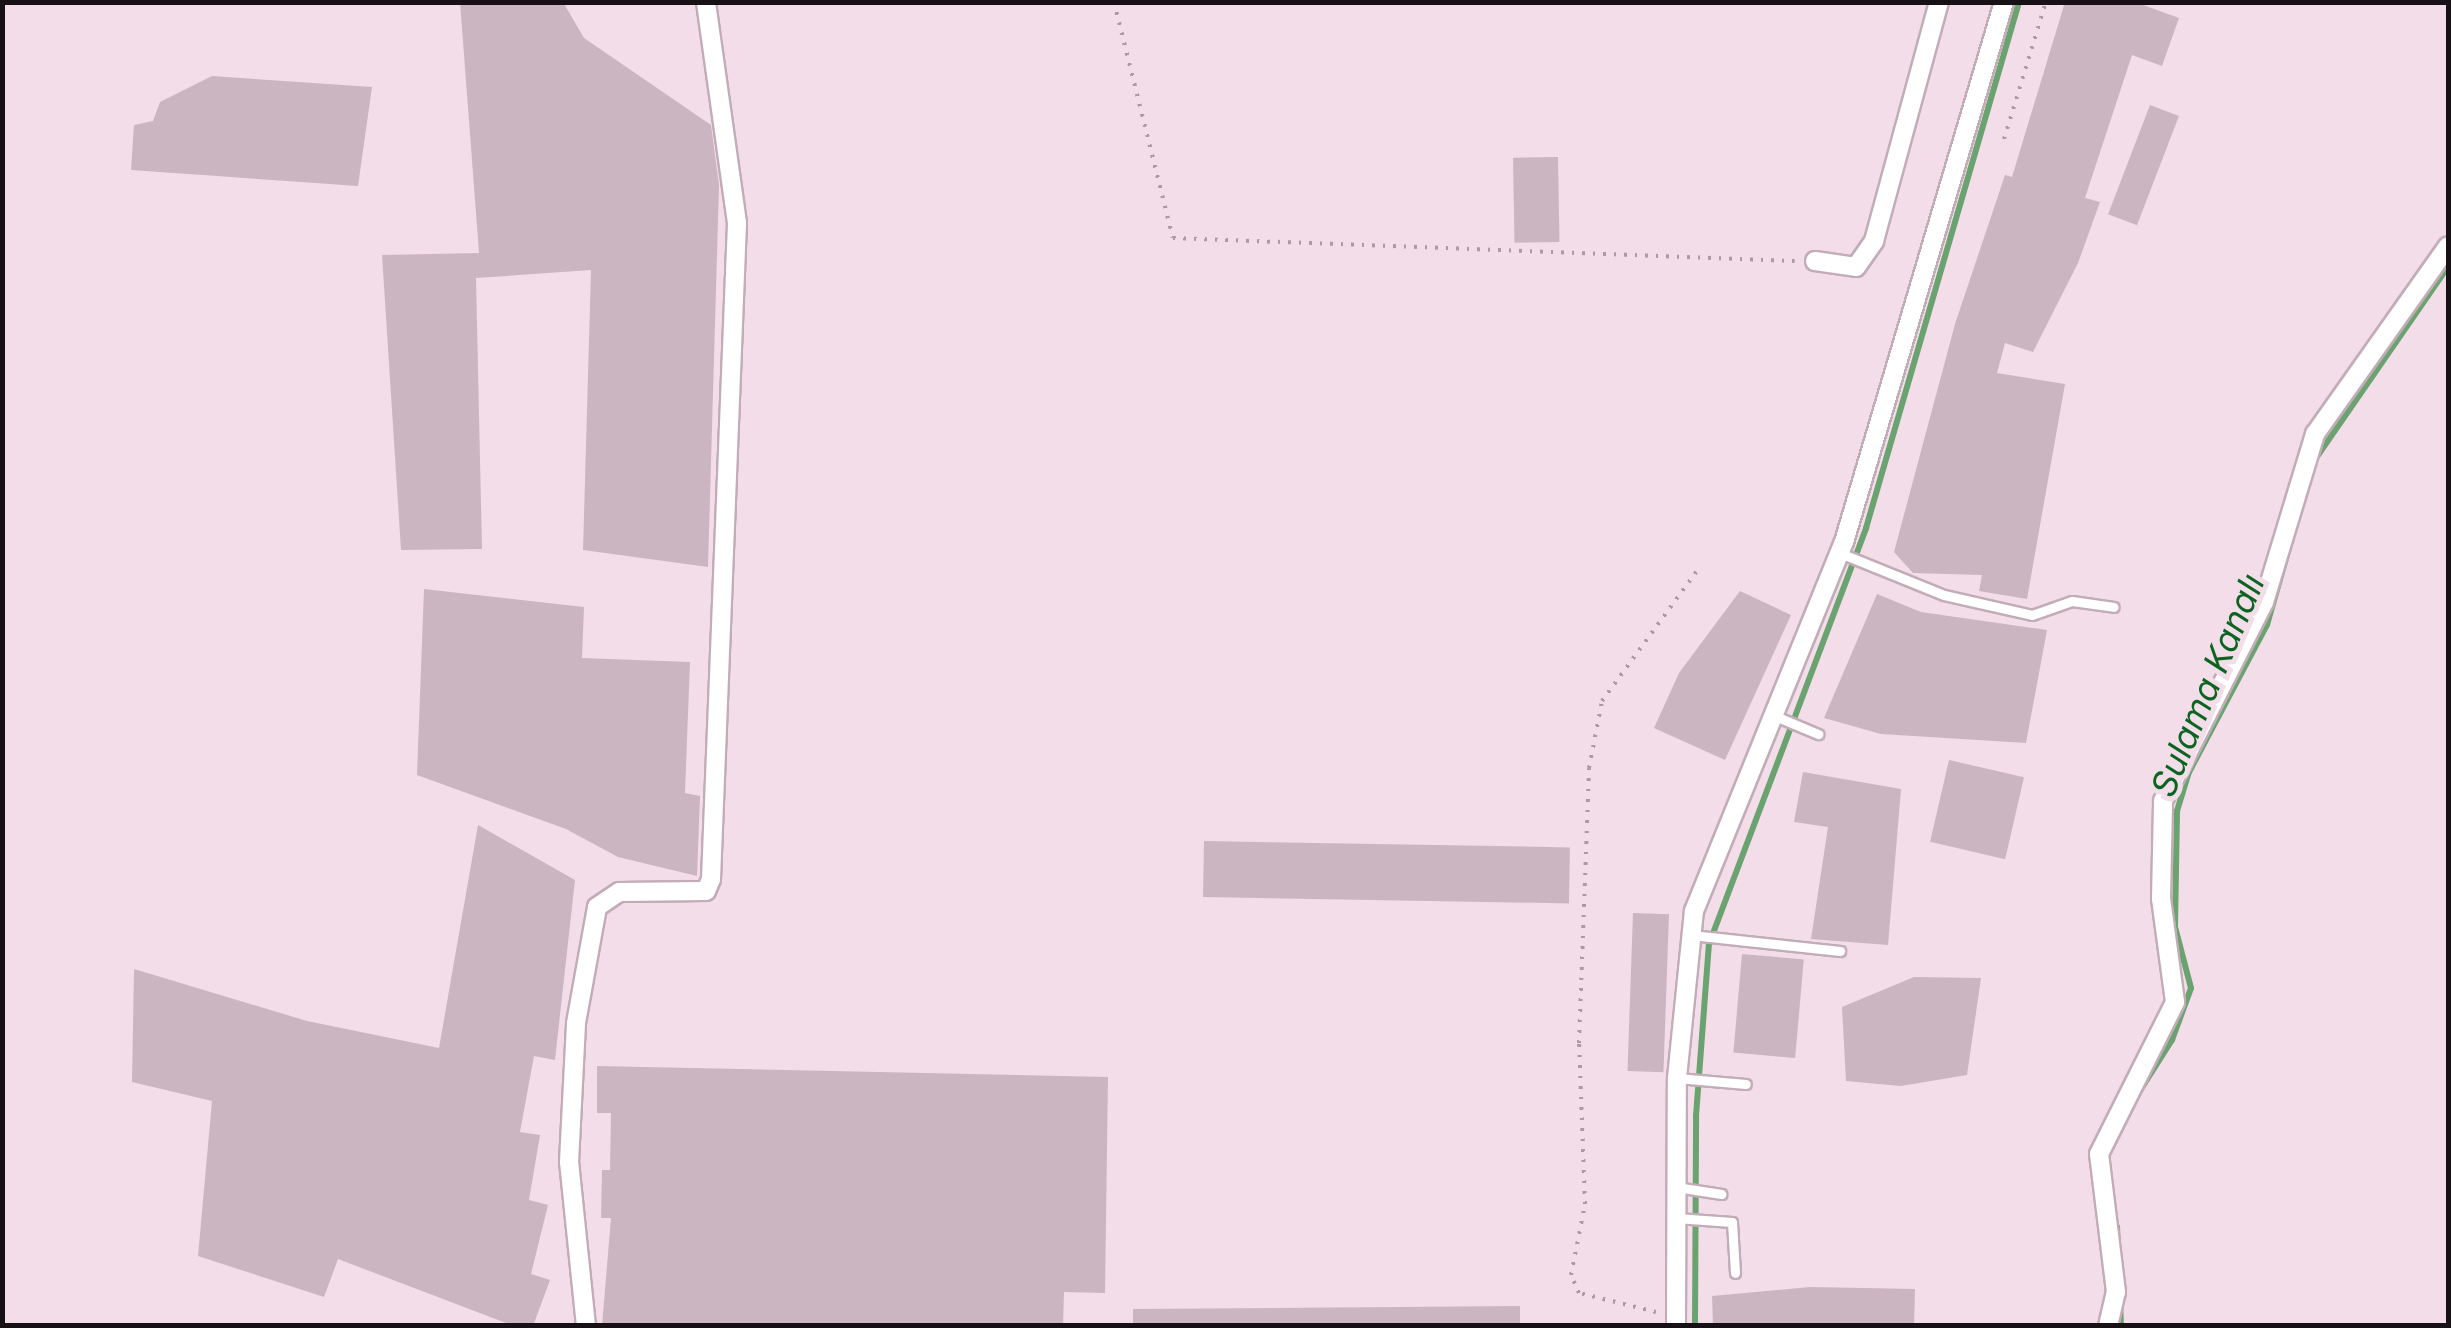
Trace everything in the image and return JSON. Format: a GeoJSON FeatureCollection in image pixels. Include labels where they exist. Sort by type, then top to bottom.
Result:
{"type":"FeatureCollection","features":[{"type":"Feature","properties":{"kind":"street"},"geometry":{"type":"LineString","coordinates":[[586,1326],[570,1162],[576,1022],[597,907],[620,892],[706,891],[711,879],[737,223],[706,2]]}},
{"type":"Feature","properties":{"kind":"street"},"geometry":{"type":"LineString","coordinates":[[1815,261],[1856,267],[1874,241],[1939,2]]}},
{"type":"Feature","properties":{"kind":"street"},"geometry":{"type":"LineString","coordinates":[[1676,1321],[1677,1187],[1697,935],[1694,911],[1843,554],[2004,2]]}},
{"type":"Feature","properties":{"kind":"street"},"geometry":{"type":"LineString","coordinates":[[2108,1326],[2116,1292],[2099,1154],[2174,1002],[2161,899],[2162,801],[2264,602],[2314,434],[2448,246]]}},
{"type":"Feature","properties":{"kind":"lane"},"geometry":{"type":"LineString","coordinates":[[1843,554],[1944,595],[2032,615],[2072,601],[2114,607]]}},
{"type":"Feature","properties":{"kind":"lane"},"geometry":{"type":"LineString","coordinates":[[1776,716],[1818,734]]}},
{"type":"Feature","properties":{"kind":"lane"},"geometry":{"type":"LineString","coordinates":[[1697,935],[1840,951]]}},
{"type":"Feature","properties":{"kind":"lane"},"geometry":{"type":"LineString","coordinates":[[1684,1079],[1746,1084]]}},
{"type":"Feature","properties":{"kind":"lane"},"geometry":{"type":"LineString","coordinates":[[1677,1187],[1721,1194]]}},
{"type":"Feature","properties":{"kind":"lane"},"geometry":{"type":"LineString","coordinates":[[1679,1219],[1732,1222],[1735,1274]]}},
{"type":"Feature","properties":{"kind":"path"},"geometry":{"type":"LineString","coordinates":[[1114,2],[1173,238],[1815,261]]}},
{"type":"Feature","properties":{"kind":"path"},"geometry":{"type":"LineString","coordinates":[[2004,139],[2046,2]]}},
{"type":"Feature","properties":{"kind":"path"},"geometry":{"type":"LineString","coordinates":[[1676,1321],[1579,1294],[1570,1275],[1585,1204],[1579,1044],[1589,768],[1602,700],[1696,572]]}},
{"type":"Feature","properties":{"kind":"building"},"geometry":{"type":"Polygon","coordinates":[[[460,2],[563,2],[584,38],[711,125],[719,185],[708,567],[583,550],[591,270],[476,278],[482,549],[401,550],[382,255],[479,253],[460,2]]]}},
{"type":"Feature","properties":{"kind":"building"},"geometry":{"type":"Polygon","coordinates":[[[2065,2],[2135,2],[2179,18],[2162,66],[2132,55],[2085,198],[2100,202],[2078,263],[2033,352],[2005,343],[1997,373],[2065,384],[2027,599],[1979,591],[1982,575],[1913,573],[1894,552],[1955,324],[2005,175],[2012,177],[2065,2]]]}},
{"type":"Feature","properties":{"kind":"building"},"geometry":{"type":"Polygon","coordinates":[[[212,76],[372,87],[358,186],[131,170],[134,125],[153,121],[160,102],[212,76]]]}},
{"type":"Feature","properties":{"kind":"building"},"geometry":{"type":"Polygon","coordinates":[[[2150,105],[2179,116],[2137,225],[2108,214],[2150,105]]]}},
{"type":"Feature","properties":{"kind":"building"},"geometry":{"type":"Polygon","coordinates":[[[1558,157],[1559,242],[1514,243],[1513,158],[1558,157]]]}},
{"type":"Feature","properties":{"kind":"building"},"geometry":{"type":"Polygon","coordinates":[[[424,589],[584,607],[582,658],[690,662],[685,793],[700,796],[697,876],[618,857],[566,829],[417,775],[424,589]]]}},
{"type":"Feature","properties":{"kind":"building"},"geometry":{"type":"Polygon","coordinates":[[[1740,591],[1791,615],[1725,760],[1654,728],[1679,673],[1740,591]]]}},
{"type":"Feature","properties":{"kind":"building"},"geometry":{"type":"Polygon","coordinates":[[[1877,594],[1921,612],[2047,630],[2026,743],[1881,734],[1824,718],[1877,594]]]}},
{"type":"Feature","properties":{"kind":"building"},"geometry":{"type":"Polygon","coordinates":[[[1949,760],[2024,777],[2005,859],[1930,842],[1949,760]]]}},
{"type":"Feature","properties":{"kind":"building"},"geometry":{"type":"Polygon","coordinates":[[[1803,772],[1901,789],[1888,945],[1811,939],[1828,827],[1794,822],[1803,772]]]}},
{"type":"Feature","properties":{"kind":"building"},"geometry":{"type":"Polygon","coordinates":[[[478,825],[575,880],[555,1060],[534,1056],[520,1132],[540,1135],[529,1200],[548,1205],[531,1274],[550,1280],[533,1326],[514,1326],[338,1259],[324,1297],[198,1256],[212,1101],[132,1082],[134,969],[307,1021],[439,1048],[478,825]]]}},
{"type":"Feature","properties":{"kind":"building"},"geometry":{"type":"Polygon","coordinates":[[[1204,841],[1570,847],[1569,903],[1203,897],[1204,841]]]}},
{"type":"Feature","properties":{"kind":"building"},"geometry":{"type":"Polygon","coordinates":[[[1633,913],[1669,914],[1663,1072],[1627,1071],[1633,913]]]}},
{"type":"Feature","properties":{"kind":"building"},"geometry":{"type":"Polygon","coordinates":[[[1742,954],[1804,959],[1795,1058],[1733,1053],[1742,954]]]}},
{"type":"Feature","properties":{"kind":"building"},"geometry":{"type":"Polygon","coordinates":[[[1914,977],[1981,978],[1967,1075],[1901,1086],[1846,1081],[1842,1007],[1914,977]]]}},
{"type":"Feature","properties":{"kind":"building"},"geometry":{"type":"Polygon","coordinates":[[[597,1066],[1108,1077],[1105,1293],[1064,1292],[1063,1326],[602,1326],[611,1218],[601,1218],[602,1170],[610,1170],[611,1113],[597,1113],[597,1066]]]}},
{"type":"Feature","properties":{"kind":"building"},"geometry":{"type":"Polygon","coordinates":[[[1810,1287],[1915,1289],[1914,1326],[1713,1326],[1712,1296],[1810,1287]]]}},
{"type":"Feature","properties":{"kind":"building"},"geometry":{"type":"Polygon","coordinates":[[[1520,1306],[1520,1326],[1133,1326],[1133,1309],[1520,1306]]]}},
{"type":"Feature","properties":{"kind":"waterway"},"geometry":{"type":"LineString","coordinates":[[1695,1326],[1696,1116],[1709,944],[1866,528],[2019,2]]}},
{"type":"Feature","properties":{"kind":"waterway","name":"Sulama Kanalı"},"geometry":{"type":"LineString","coordinates":[[2316,458],[2448,267]]}},
{"type":"Feature","properties":{"kind":"waterway","name":"Sulama Kanalı"},"geometry":{"type":"LineString","coordinates":[[2141,1089],[2172,1040],[2191,988],[2175,927],[2177,811],[2188,774],[2267,625],[2295,527]]}},
{"type":"Feature","properties":{"kind":"waterway","name":"Sulama Kanalı"},"geometry":{"type":"LineString","coordinates":[[2117,1227],[2121,1326]]}}]}
